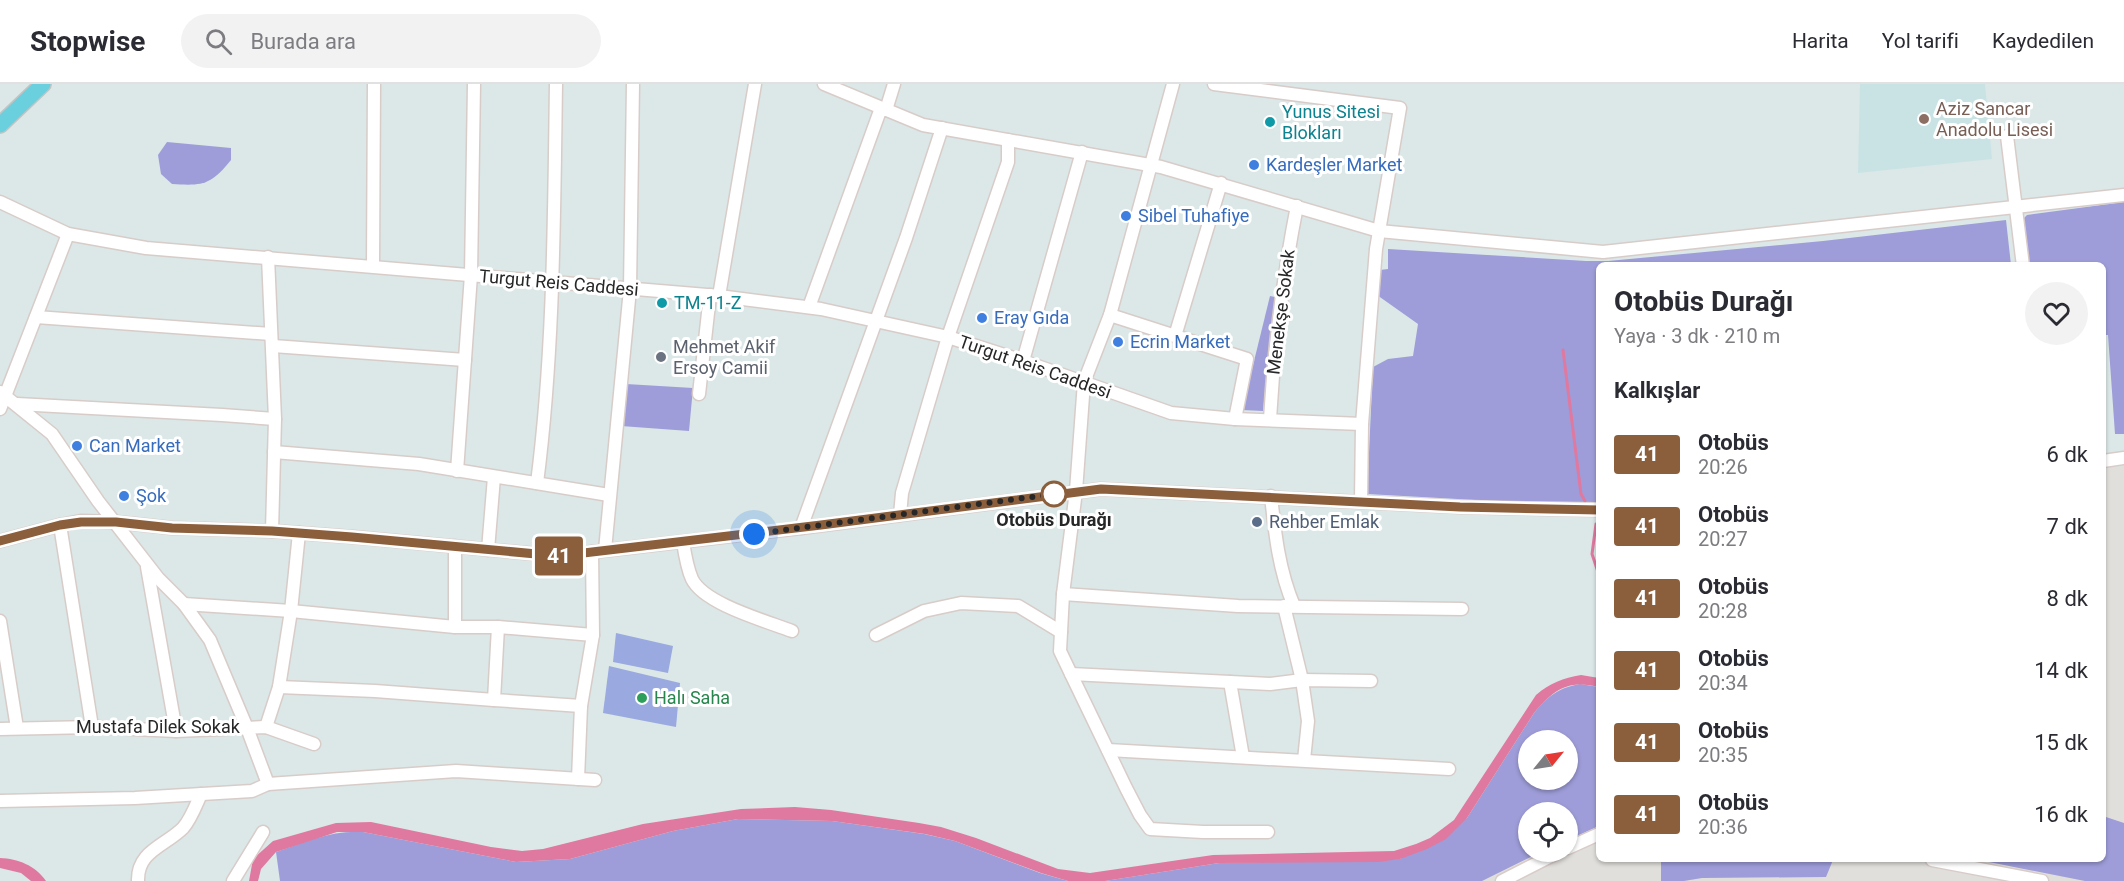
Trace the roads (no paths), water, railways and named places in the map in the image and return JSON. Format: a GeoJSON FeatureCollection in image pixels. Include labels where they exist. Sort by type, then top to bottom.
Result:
{"type":"FeatureCollection","features":[{"type":"Feature","properties":{"kind":"main road"},"geometry":{"type":"LineString","coordinates":[[0,125],[43,84]]}},
{"type":"Feature","properties":{"kind":"street"},"geometry":{"type":"LineString","coordinates":[[373,266],[374,84]]}},
{"type":"Feature","properties":{"kind":"street"},"geometry":{"type":"LineString","coordinates":[[458,471],[471,275],[474,84]]}},
{"type":"Feature","properties":{"kind":"street"},"geometry":{"type":"LineString","coordinates":[[537,483],[542,445],[553,283],[556,84]]}},
{"type":"Feature","properties":{"kind":"street"},"geometry":{"type":"LineString","coordinates":[[605,550],[630,289],[633,84]]}},
{"type":"Feature","properties":{"kind":"street"},"geometry":{"type":"LineString","coordinates":[[699,394],[714,296],[755,84]]}},
{"type":"Feature","properties":{"kind":"street"},"geometry":{"type":"LineString","coordinates":[[824,84],[923,125],[1152,165],[1221,183],[1379,231],[1603,252],[2124,195]]}},
{"type":"Feature","properties":{"kind":"street"},"geometry":{"type":"LineString","coordinates":[[809,307],[894,84]]}},
{"type":"Feature","properties":{"kind":"street"},"geometry":{"type":"LineString","coordinates":[[1173,84],[1110,315],[1084,382],[1076,491],[1063,594],[1060,651],[1140,815],[1150,829],[1268,832]]}},
{"type":"Feature","properties":{"kind":"street"},"geometry":{"type":"LineString","coordinates":[[1214,84],[1400,108],[1379,231],[1362,424],[1361,501]]}},
{"type":"Feature","properties":{"kind":"street"},"geometry":{"type":"LineString","coordinates":[[801,528],[906,238],[942,128]]}},
{"type":"Feature","properties":{"kind":"street"},"geometry":{"type":"LineString","coordinates":[[2007,136],[2022,262]]}},
{"type":"Feature","properties":{"kind":"street"},"geometry":{"type":"LineString","coordinates":[[900,515],[902,493],[948,337],[1008,162],[1008,140]]}},
{"type":"Feature","properties":{"kind":"street"},"geometry":{"type":"LineString","coordinates":[[1023,361],[1082,152]]}},
{"type":"Feature","properties":{"kind":"street"},"geometry":{"type":"LineString","coordinates":[[1175,336],[1221,183]]}},
{"type":"Feature","properties":{"kind":"street","name":"Turgut Reis Caddesi"},"geometry":{"type":"LineString","coordinates":[[0,202],[68,234],[146,248],[714,296],[809,307],[948,337],[1171,413],[1235,419],[1362,424]]}},
{"type":"Feature","properties":{"kind":"street","name":"Menekşe Sokak"},"geometry":{"type":"LineString","coordinates":[[1270,419],[1273,362],[1287,256],[1297,206]]}},
{"type":"Feature","properties":{"kind":"street"},"geometry":{"type":"LineString","coordinates":[[0,409],[2,394],[36,317],[68,234]]}},
{"type":"Feature","properties":{"kind":"street"},"geometry":{"type":"LineString","coordinates":[[268,257],[275,419],[272,531]]}},
{"type":"Feature","properties":{"kind":"street"},"geometry":{"type":"LineString","coordinates":[[1110,315],[1247,359],[1235,419]]}},
{"type":"Feature","properties":{"kind":"street"},"geometry":{"type":"LineString","coordinates":[[36,317],[465,360]]}},
{"type":"Feature","properties":{"kind":"street"},"geometry":{"type":"LineString","coordinates":[[2,394],[52,434],[98,501],[158,578],[184,604],[210,640],[268,784]]}},
{"type":"Feature","properties":{"kind":"street"},"geometry":{"type":"LineString","coordinates":[[17,404],[222,414],[275,419]]}},
{"type":"Feature","properties":{"kind":"street"},"geometry":{"type":"LineString","coordinates":[[274,452],[419,464],[609,495]]}},
{"type":"Feature","properties":{"kind":"street"},"geometry":{"type":"LineString","coordinates":[[2106,461],[2124,458]]}},
{"type":"Feature","properties":{"kind":"street"},"geometry":{"type":"LineString","coordinates":[[488,549],[494,477]]}},
{"type":"Feature","properties":{"kind":"street"},"geometry":{"type":"LineString","coordinates":[[0,541],[60,525],[81,522],[116,522],[172,528],[299,533],[558,556],[801,528],[1101,489],[1460,507],[1596,510]]}},
{"type":"Feature","properties":{"kind":"street"},"geometry":{"type":"LineString","coordinates":[[1271,496],[1277,547],[1286,587],[1308,721],[1304,760]]}},
{"type":"Feature","properties":{"kind":"street"},"geometry":{"type":"LineString","coordinates":[[60,525],[92,727]]}},
{"type":"Feature","properties":{"kind":"street"},"geometry":{"type":"LineString","coordinates":[[266,727],[279,687],[291,611],[299,533]]}},
{"type":"Feature","properties":{"kind":"street"},"geometry":{"type":"LineString","coordinates":[[683,542],[686,562],[693,581],[702,593],[720,603],[792,631]]}},
{"type":"Feature","properties":{"kind":"street"},"geometry":{"type":"LineString","coordinates":[[455,546],[455,627]]}},
{"type":"Feature","properties":{"kind":"street"},"geometry":{"type":"LineString","coordinates":[[578,779],[581,706],[593,635],[592,552]]}},
{"type":"Feature","properties":{"kind":"street"},"geometry":{"type":"LineString","coordinates":[[146,561],[176,731]]}},
{"type":"Feature","properties":{"kind":"street"},"geometry":{"type":"LineString","coordinates":[[1063,594],[1238,606],[1462,609]]}},
{"type":"Feature","properties":{"kind":"street"},"geometry":{"type":"LineString","coordinates":[[876,635],[924,611],[961,603],[1018,606],[1061,632]]}},
{"type":"Feature","properties":{"kind":"street"},"geometry":{"type":"LineString","coordinates":[[184,604],[291,611],[455,627],[498,627],[593,635]]}},
{"type":"Feature","properties":{"kind":"street"},"geometry":{"type":"LineString","coordinates":[[0,621],[17,728]]}},
{"type":"Feature","properties":{"kind":"street"},"geometry":{"type":"LineString","coordinates":[[495,700],[498,627]]}},
{"type":"Feature","properties":{"kind":"street"},"geometry":{"type":"LineString","coordinates":[[1071,674],[1270,684],[1302,680],[1371,681]]}},
{"type":"Feature","properties":{"kind":"street"},"geometry":{"type":"LineString","coordinates":[[1230,682],[1243,757]]}},
{"type":"Feature","properties":{"kind":"street"},"geometry":{"type":"LineString","coordinates":[[279,687],[375,691],[581,706]]}},
{"type":"Feature","properties":{"kind":"street","name":"Mustafa Dilek Sokak"},"geometry":{"type":"LineString","coordinates":[[0,729],[92,727],[176,731],[266,727],[314,744]]}},
{"type":"Feature","properties":{"kind":"street"},"geometry":{"type":"LineString","coordinates":[[1108,750],[1449,769]]}},
{"type":"Feature","properties":{"kind":"street"},"geometry":{"type":"LineString","coordinates":[[0,801],[252,791],[268,784],[456,771],[595,780]]}},
{"type":"Feature","properties":{"kind":"street"},"geometry":{"type":"LineString","coordinates":[[138,881],[143,858],[183,828],[201,794]]}},
{"type":"Feature","properties":{"kind":"street"},"geometry":{"type":"LineString","coordinates":[[233,881],[263,832]]}},
{"type":"Feature","properties":{"kind":"street"},"geometry":{"type":"LineString","coordinates":[[1578,843],[1596,835]]}},
{"type":"Feature","properties":{"kind":"street"},"geometry":{"type":"LineString","coordinates":[[1502,881],[1539,862]]}},
{"type":"Feature","properties":{"kind":"street"},"geometry":{"type":"LineString","coordinates":[[1942,862],[2042,881]]}},
{"type":"Feature","properties":{"kind":"waterway"},"geometry":{"type":"LineString","coordinates":[[1563,350],[1581,494],[1585,501]]}},
{"type":"Feature","properties":{"kind":"waterway"},"geometry":{"type":"LineString","coordinates":[[1596,524],[1592,554],[1596,566]]}},
{"type":"Feature","properties":{"kind":"place","name":"Aziz Sancar Anadolu Lisesi"},"geometry":{"type":"Point","coordinates":[1924,119]}},
{"type":"Feature","properties":{"kind":"place","name":"Yunus Sitesi Blokları"},"geometry":{"type":"Point","coordinates":[1270,122]}},
{"type":"Feature","properties":{"kind":"place","name":"Kardeşler Market"},"geometry":{"type":"Point","coordinates":[1254,165]}},
{"type":"Feature","properties":{"kind":"place","name":"Sibel Tuhafiye"},"geometry":{"type":"Point","coordinates":[1126,216]}},
{"type":"Feature","properties":{"kind":"place","name":"TM-11-Z"},"geometry":{"type":"Point","coordinates":[662,303]}},
{"type":"Feature","properties":{"kind":"place","name":"Eray Gıda"},"geometry":{"type":"Point","coordinates":[982,318]}},
{"type":"Feature","properties":{"kind":"place","name":"Ecrin Market"},"geometry":{"type":"Point","coordinates":[1118,342]}},
{"type":"Feature","properties":{"kind":"place","name":"Mehmet Akif Ersoy Camii"},"geometry":{"type":"Point","coordinates":[661,357]}},
{"type":"Feature","properties":{"kind":"place","name":"Can Market"},"geometry":{"type":"Point","coordinates":[77,446]}},
{"type":"Feature","properties":{"kind":"place","name":"Otobüs Durağı"},"geometry":{"type":"Point","coordinates":[1054,494]}},
{"type":"Feature","properties":{"kind":"place","name":"Şok"},"geometry":{"type":"Point","coordinates":[124,496]}},
{"type":"Feature","properties":{"kind":"place","name":"Rehber Emlak"},"geometry":{"type":"Point","coordinates":[1257,522]}},
{"type":"Feature","properties":{"kind":"place","name":"Halı Saha"},"geometry":{"type":"Point","coordinates":[642,698]}}]}
